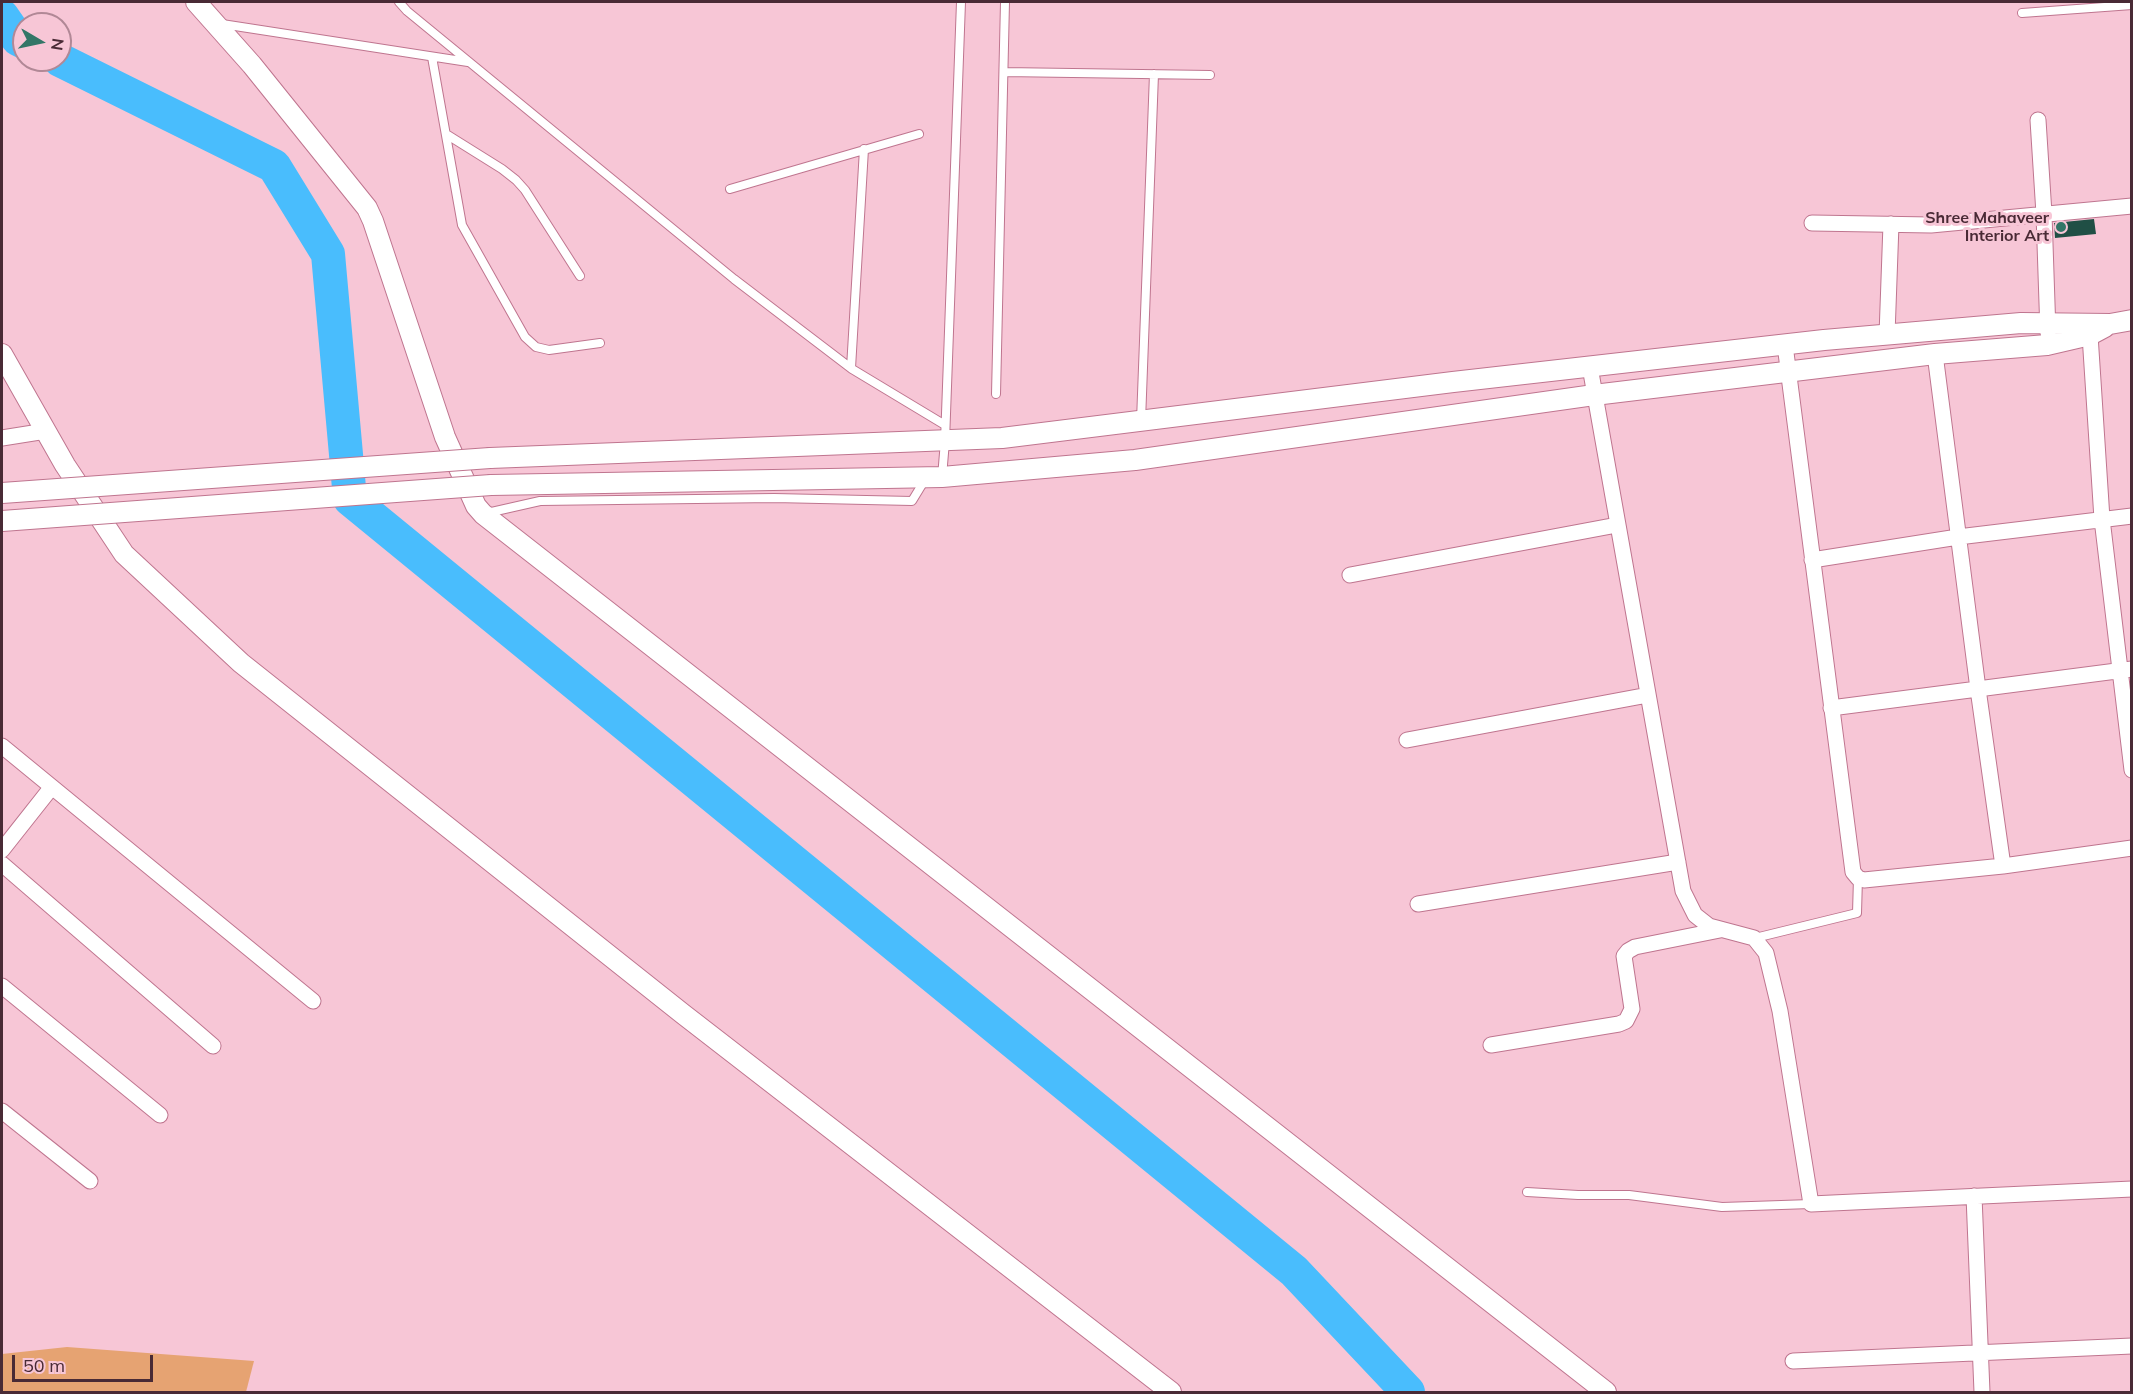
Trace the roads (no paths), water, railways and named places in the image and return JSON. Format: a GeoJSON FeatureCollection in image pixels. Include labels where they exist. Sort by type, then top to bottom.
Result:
{"type":"FeatureCollection","features":[{"type":"Feature","properties":{"kind":"street"},"geometry":{"type":"LineString","coordinates":[[196,2],[252,65],[367,208],[445,436],[476,506],[483,514],[1606,1392]]}},
{"type":"Feature","properties":{"kind":"street"},"geometry":{"type":"LineString","coordinates":[[2038,120],[2049,322],[2047,345]]}},
{"type":"Feature","properties":{"kind":"street"},"geometry":{"type":"LineString","coordinates":[[1812,223],[1932,225],[2132,206]]}},
{"type":"Feature","properties":{"kind":"street"},"geometry":{"type":"LineString","coordinates":[[1887,335],[1891,224]]}},
{"type":"Feature","properties":{"kind":"street"},"geometry":{"type":"LineString","coordinates":[[2,492],[490,458],[945,433],[1002,438],[1785,345],[2021,322],[2110,324],[2132,320]]}},
{"type":"Feature","properties":{"kind":"street"},"geometry":{"type":"LineString","coordinates":[[2,521],[491,485],[934,477],[1135,460],[1594,395],[1935,354],[2047,345],[2090,335],[2110,324]]}},
{"type":"Feature","properties":{"kind":"street"},"geometry":{"type":"LineString","coordinates":[[2090,335],[2102,519],[2126,670],[2132,770]]}},
{"type":"Feature","properties":{"kind":"street"},"geometry":{"type":"LineString","coordinates":[[1785,345],[1853,872],[1858,878],[1864,880],[2003,866],[2132,848]]}},
{"type":"Feature","properties":{"kind":"street"},"geometry":{"type":"LineString","coordinates":[[2,354],[71,474],[124,554],[241,663],[683,1014],[1171,1392]]}},
{"type":"Feature","properties":{"kind":"street"},"geometry":{"type":"LineString","coordinates":[[1935,354],[2003,866]]}},
{"type":"Feature","properties":{"kind":"street"},"geometry":{"type":"LineString","coordinates":[[1590,367],[1683,891],[1695,915],[1709,926],[1754,938],[1766,953],[1780,1011],[1811,1204],[2132,1189]]}},
{"type":"Feature","properties":{"kind":"street"},"geometry":{"type":"LineString","coordinates":[[2,438],[46,431]]}},
{"type":"Feature","properties":{"kind":"street"},"geometry":{"type":"LineString","coordinates":[[1812,560],[1958,537],[2132,516]]}},
{"type":"Feature","properties":{"kind":"street"},"geometry":{"type":"LineString","coordinates":[[1350,575],[1617,525]]}},
{"type":"Feature","properties":{"kind":"street"},"geometry":{"type":"LineString","coordinates":[[1831,708],[2126,670]]}},
{"type":"Feature","properties":{"kind":"street"},"geometry":{"type":"LineString","coordinates":[[1407,740],[1648,695]]}},
{"type":"Feature","properties":{"kind":"street"},"geometry":{"type":"LineString","coordinates":[[2,746],[313,1001]]}},
{"type":"Feature","properties":{"kind":"street"},"geometry":{"type":"LineString","coordinates":[[2,850],[51,788]]}},
{"type":"Feature","properties":{"kind":"street"},"geometry":{"type":"LineString","coordinates":[[1418,904],[1678,862]]}},
{"type":"Feature","properties":{"kind":"street"},"geometry":{"type":"LineString","coordinates":[[2,864],[213,1046]]}},
{"type":"Feature","properties":{"kind":"street"},"geometry":{"type":"LineString","coordinates":[[1491,1045],[1626,1021],[1632,1009],[1624,956],[1628,951],[1635,947],[1724,929]]}},
{"type":"Feature","properties":{"kind":"street"},"geometry":{"type":"LineString","coordinates":[[2,986],[160,1115]]}},
{"type":"Feature","properties":{"kind":"street"},"geometry":{"type":"LineString","coordinates":[[2,1111],[90,1181]]}},
{"type":"Feature","properties":{"kind":"street"},"geometry":{"type":"LineString","coordinates":[[1974,1196],[1982,1392]]}},
{"type":"Feature","properties":{"kind":"street"},"geometry":{"type":"LineString","coordinates":[[1794,1361],[2132,1346]]}},
{"type":"Feature","properties":{"kind":"lane"},"geometry":{"type":"LineString","coordinates":[[399,2],[407,11],[734,279],[851,368],[945,433]]}},
{"type":"Feature","properties":{"kind":"lane"},"geometry":{"type":"LineString","coordinates":[[483,514],[540,501],[762,498],[912,501],[934,477],[945,433],[961,2]]}},
{"type":"Feature","properties":{"kind":"lane"},"geometry":{"type":"LineString","coordinates":[[996,394],[1005,2]]}},
{"type":"Feature","properties":{"kind":"lane"},"geometry":{"type":"LineString","coordinates":[[2022,13],[2132,5]]}},
{"type":"Feature","properties":{"kind":"lane"},"geometry":{"type":"LineString","coordinates":[[216,23],[470,63]]}},
{"type":"Feature","properties":{"kind":"lane"},"geometry":{"type":"LineString","coordinates":[[432,57],[462,225],[525,336],[536,347],[549,350],[600,343]]}},
{"type":"Feature","properties":{"kind":"lane"},"geometry":{"type":"LineString","coordinates":[[1004,72],[1210,75]]}},
{"type":"Feature","properties":{"kind":"lane"},"geometry":{"type":"LineString","coordinates":[[1140,421],[1154,74]]}},
{"type":"Feature","properties":{"kind":"lane"},"geometry":{"type":"LineString","coordinates":[[446,134],[516,180],[525,190],[580,276]]}},
{"type":"Feature","properties":{"kind":"lane"},"geometry":{"type":"LineString","coordinates":[[730,189],[919,134]]}},
{"type":"Feature","properties":{"kind":"lane"},"geometry":{"type":"LineString","coordinates":[[851,368],[864,149]]}},
{"type":"Feature","properties":{"kind":"lane"},"geometry":{"type":"LineString","coordinates":[[1754,938],[1857,913],[1858,878]]}},
{"type":"Feature","properties":{"kind":"lane"},"geometry":{"type":"LineString","coordinates":[[1527,1192],[1629,1195],[1722,1207],[1811,1204]]}},
{"type":"Feature","properties":{"kind":"waterway"},"geometry":{"type":"LineString","coordinates":[[2,16],[12,30]]}},
{"type":"Feature","properties":{"kind":"waterway"},"geometry":{"type":"LineString","coordinates":[[72,66],[274,166],[328,254],[350,499],[1294,1271],[1408,1392]]}},
{"type":"Feature","properties":{"kind":"place","name":"Shree Mahaveer Interior Art"},"geometry":{"type":"Point","coordinates":[2061,227]}}]}
